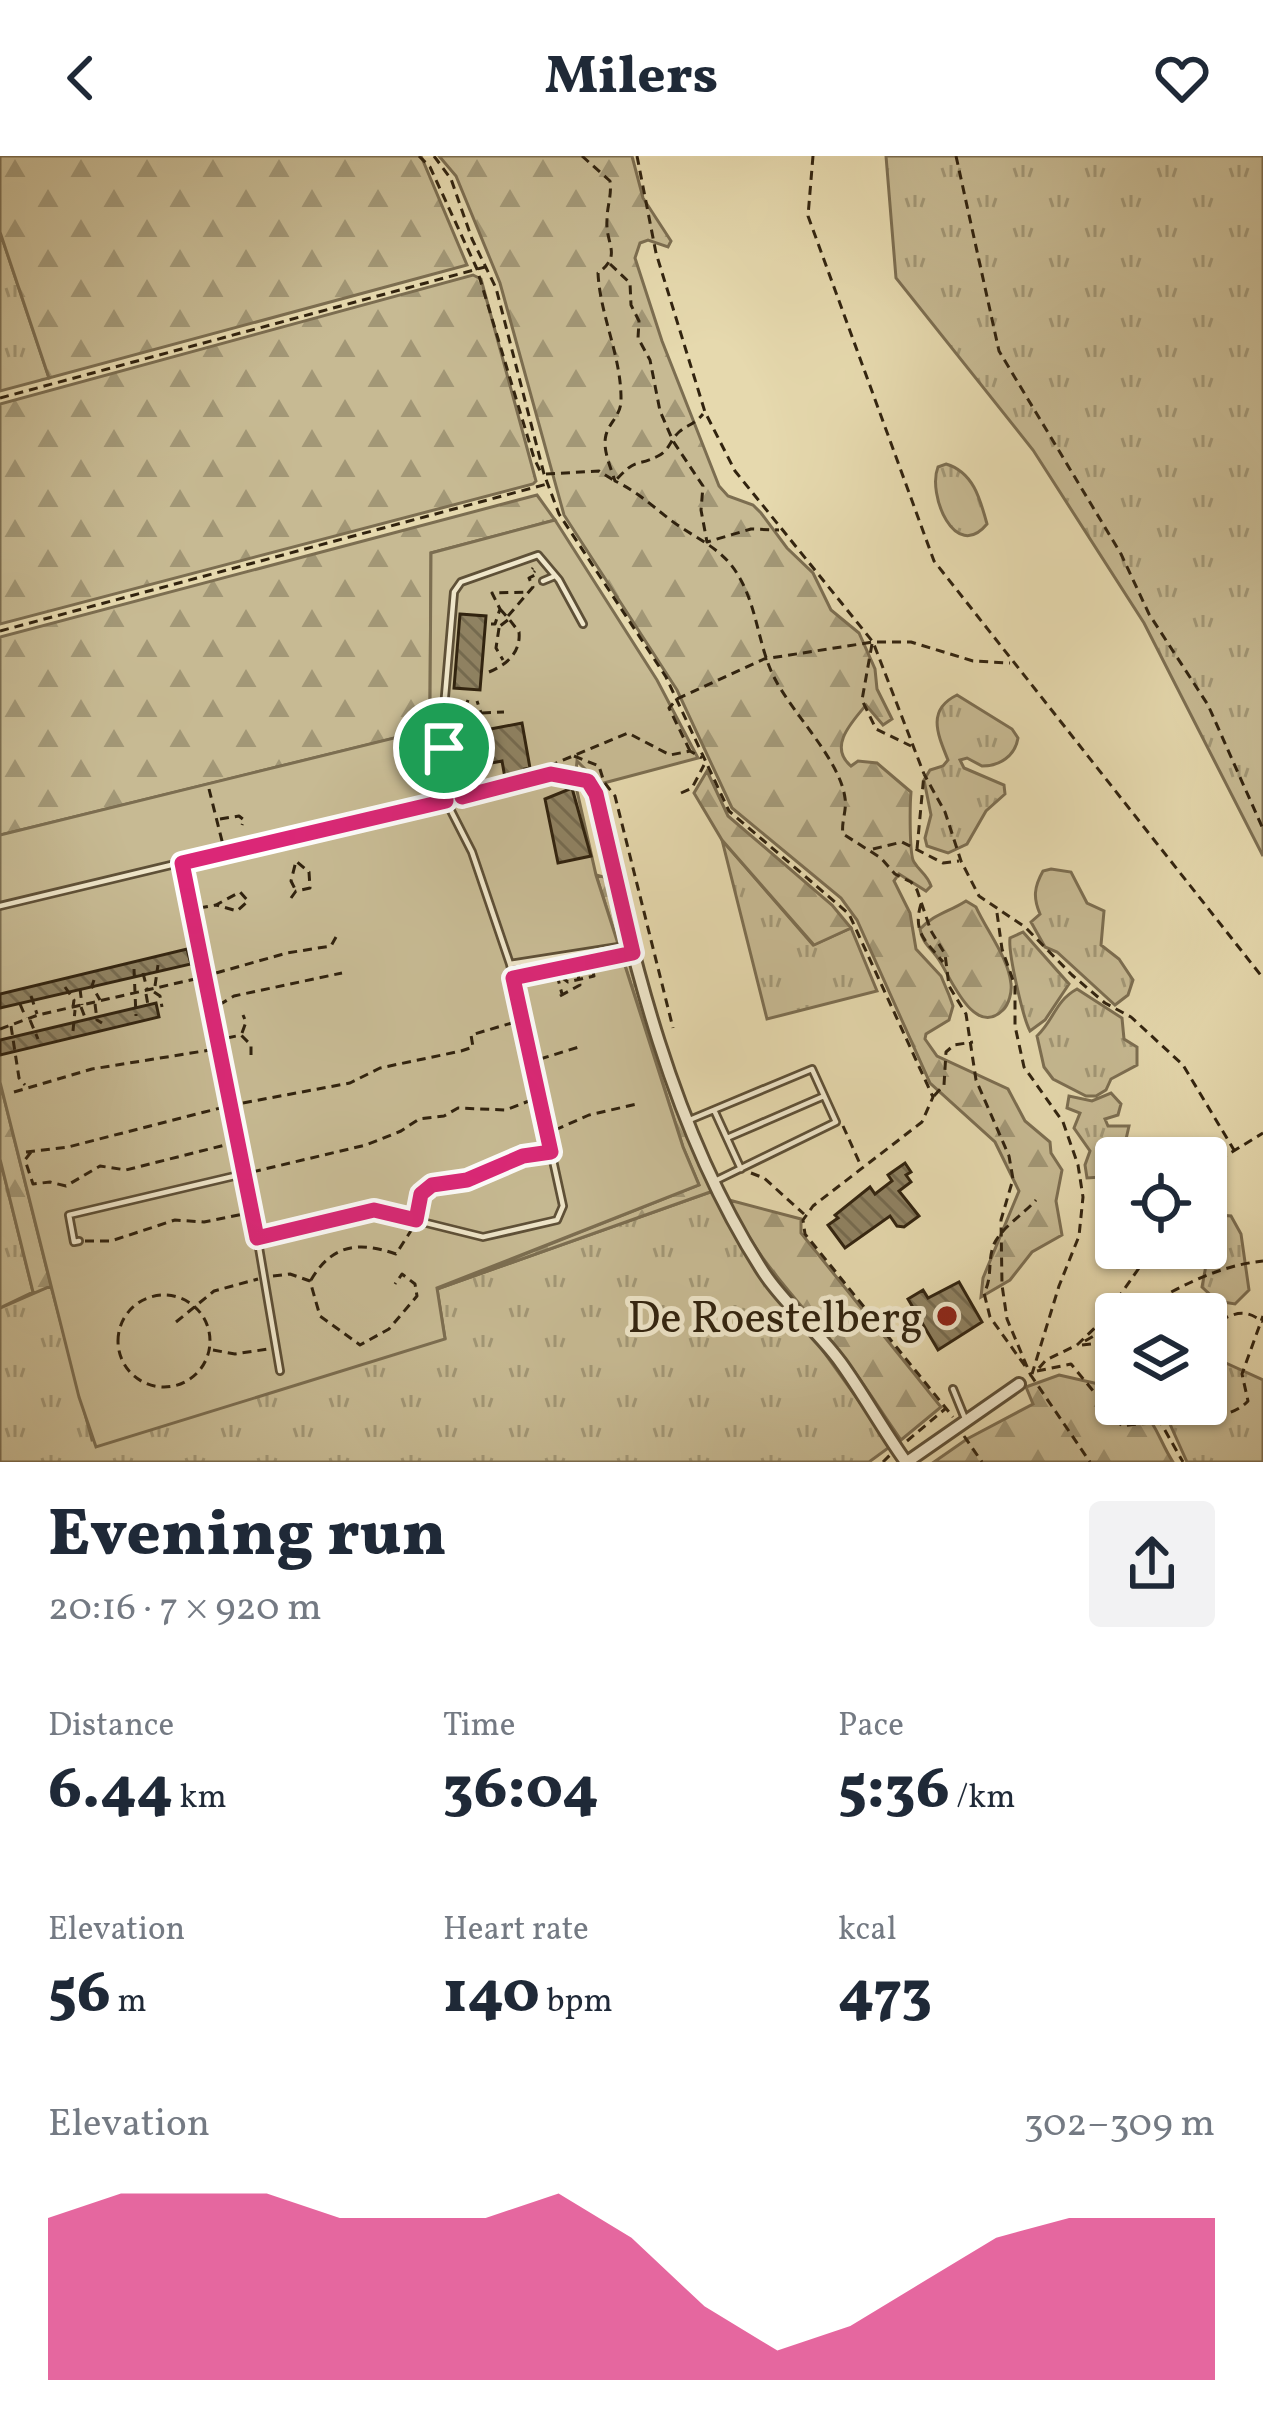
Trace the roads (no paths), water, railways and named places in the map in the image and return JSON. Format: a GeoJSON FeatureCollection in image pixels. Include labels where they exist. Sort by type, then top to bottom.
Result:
{"type":"FeatureCollection","features":[{"type":"Feature","properties":{"kind":"street"},"geometry":{"type":"LineString","coordinates":[[596,794],[632,949],[689,1120],[715,1181],[767,1277],[839,1360],[907,1462],[1019,1384]]}},
{"type":"Feature","properties":{"kind":"lane"},"geometry":{"type":"LineString","coordinates":[[257,1238],[374,1210],[483,1237],[557,1220],[563,1205],[510,964],[472,852],[446,801],[444,748],[454,592],[461,582],[538,555],[583,624]]}},
{"type":"Feature","properties":{"kind":"lane"},"geometry":{"type":"LineString","coordinates":[[543,581],[555,576]]}},
{"type":"Feature","properties":{"kind":"lane"},"geometry":{"type":"LineString","coordinates":[[444,748],[454,747]]}},
{"type":"Feature","properties":{"kind":"lane"},"geometry":{"type":"LineString","coordinates":[[0,906],[551,774],[588,781],[596,794]]}},
{"type":"Feature","properties":{"kind":"lane"},"geometry":{"type":"LineString","coordinates":[[182,863],[241,1142],[280,1371]]}},
{"type":"Feature","properties":{"kind":"lane"},"geometry":{"type":"LineString","coordinates":[[510,964],[632,949]]}},
{"type":"Feature","properties":{"kind":"lane"},"geometry":{"type":"LineString","coordinates":[[513,978],[632,949]]}},
{"type":"Feature","properties":{"kind":"lane"},"geometry":{"type":"LineString","coordinates":[[689,1120],[812,1069],[836,1122],[715,1181]]}},
{"type":"Feature","properties":{"kind":"lane"},"geometry":{"type":"LineString","coordinates":[[727,1138],[824,1096]]}},
{"type":"Feature","properties":{"kind":"lane"},"geometry":{"type":"LineString","coordinates":[[714,1110],[741,1169]]}},
{"type":"Feature","properties":{"kind":"lane"},"geometry":{"type":"LineString","coordinates":[[79,1241],[74,1242],[69,1215],[244,1174]]}},
{"type":"Feature","properties":{"kind":"lane"},"geometry":{"type":"LineString","coordinates":[[953,1389],[962,1423]]}},
{"type":"Feature","properties":{"kind":"place","name":"De Roestelberg"},"geometry":{"type":"Point","coordinates":[947,1316]}}]}
